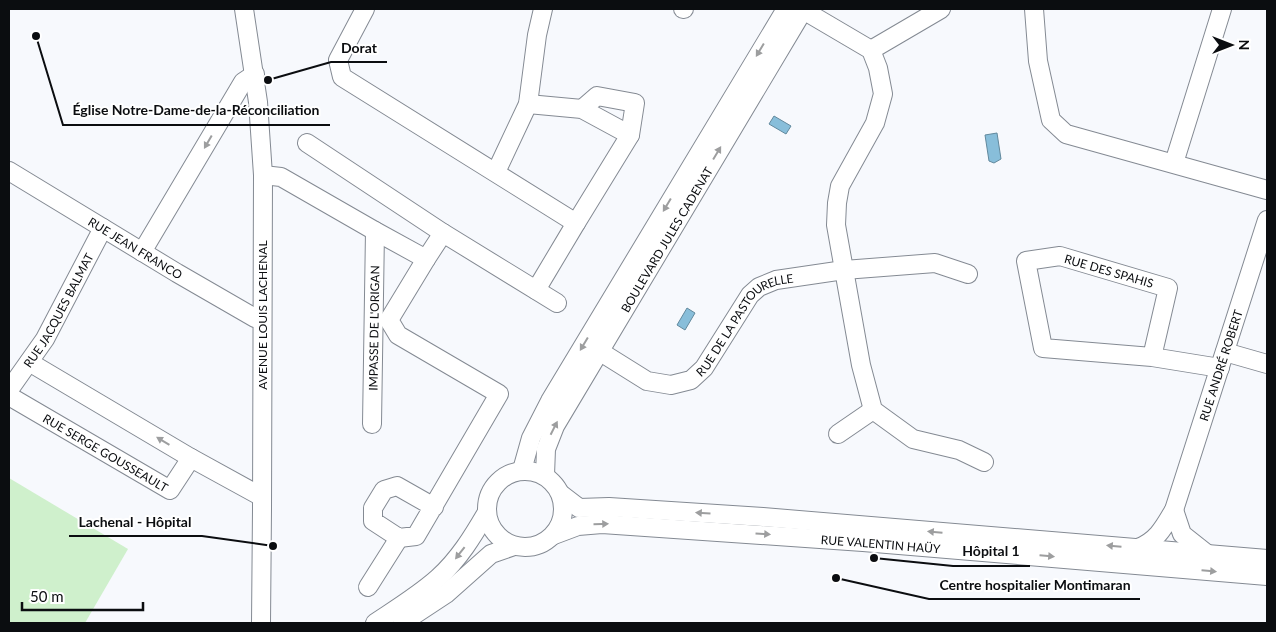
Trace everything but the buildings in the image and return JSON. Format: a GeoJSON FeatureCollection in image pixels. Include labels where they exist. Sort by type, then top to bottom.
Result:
{"type":"FeatureCollection","features":[{"type":"Feature","properties":{"kind":"street","name":"AVENUE LOUIS LACHENAL"},"geometry":{"type":"LineString","coordinates":[[244,9],[255,74],[263,175],[261,623]]}},
{"type":"Feature","properties":{"kind":"street"},"geometry":{"type":"LineString","coordinates":[[365,9],[338,60],[342,77],[576,223]]}},
{"type":"Feature","properties":{"kind":"street"},"geometry":{"type":"LineString","coordinates":[[496,172],[528,104],[537,35],[543,9]]}},
{"type":"Feature","properties":{"kind":"street","name":"BOULEVARD JULES CADENAT"},"geometry":{"type":"LineString","coordinates":[[522,470],[531,438],[550,401],[786,9]]}},
{"type":"Feature","properties":{"kind":"street"},"geometry":{"type":"LineString","coordinates":[[804,9],[871,50],[878,68],[883,94],[875,124],[840,186],[836,225],[861,365],[873,410],[913,439],[959,450],[984,462]]}},
{"type":"Feature","properties":{"kind":"street","name":"BOULEVARD JULES CADENAT"},"geometry":{"type":"LineString","coordinates":[[545,475],[546,449],[555,426],[804,9]]}},
{"type":"Feature","properties":{"kind":"street"},"geometry":{"type":"LineString","coordinates":[[871,50],[941,9]]}},
{"type":"Feature","properties":{"kind":"street"},"geometry":{"type":"LineString","coordinates":[[1034,9],[1038,61],[1051,120],[1066,134],[1267,190]]}},
{"type":"Feature","properties":{"kind":"street"},"geometry":{"type":"LineString","coordinates":[[1174,163],[1222,9]]}},
{"type":"Feature","properties":{"kind":"street"},"geometry":{"type":"LineString","coordinates":[[142,252],[242,82],[255,74]]}},
{"type":"Feature","properties":{"kind":"street"},"geometry":{"type":"LineString","coordinates":[[536,290],[630,135],[635,103],[597,96],[582,109]]}},
{"type":"Feature","properties":{"kind":"street"},"geometry":{"type":"LineString","coordinates":[[528,104],[582,109],[630,135]]}},
{"type":"Feature","properties":{"kind":"street"},"geometry":{"type":"LineString","coordinates":[[307,143],[443,232],[557,303]]}},
{"type":"Feature","properties":{"kind":"street","name":"RUE JEAN FRANCO"},"geometry":{"type":"LineString","coordinates":[[9,172],[255,318],[262,319]]}},
{"type":"Feature","properties":{"kind":"street"},"geometry":{"type":"LineString","coordinates":[[263,175],[281,177],[426,258]]}},
{"type":"Feature","properties":{"kind":"street","name":"RUE ANDRÉ ROBERT"},"geometry":{"type":"LineString","coordinates":[[1138,548],[1153,541],[1161,533],[1174,510],[1267,220]]}},
{"type":"Feature","properties":{"kind":"street","name":"RUE JACQUES BALMAT"},"geometry":{"type":"LineString","coordinates":[[9,390],[15,378],[45,339],[103,228]]}},
{"type":"Feature","properties":{"kind":"street","name":"IMPASSE DE L'ORIGAN"},"geometry":{"type":"LineString","coordinates":[[372,424],[375,231]]}},
{"type":"Feature","properties":{"kind":"street"},"geometry":{"type":"LineString","coordinates":[[389,320],[443,232]]}},
{"type":"Feature","properties":{"kind":"street","name":"RUE DES SPAHIS"},"geometry":{"type":"LineString","coordinates":[[1152,357],[1168,288],[1060,256],[1026,262],[1043,348],[1152,357],[1267,364]]}},
{"type":"Feature","properties":{"kind":"street","name":"RUE DE LA PASTOURELLE"},"geometry":{"type":"LineString","coordinates":[[599,351],[647,381],[671,386],[691,380],[704,368],[750,295],[759,287],[776,280],[844,270],[935,263],[968,274]]}},
{"type":"Feature","properties":{"kind":"street"},"geometry":{"type":"LineString","coordinates":[[373,311],[389,320],[398,335],[500,394],[434,507],[416,536],[399,538],[373,521],[373,508],[384,490],[397,486],[434,507]]}},
{"type":"Feature","properties":{"kind":"street"},"geometry":{"type":"LineString","coordinates":[[29,362],[191,458],[262,496]]}},
{"type":"Feature","properties":{"kind":"street","name":"RUE SERGE GOUSSEAULT"},"geometry":{"type":"LineString","coordinates":[[9,396],[170,490],[191,458]]}},
{"type":"Feature","properties":{"kind":"street"},"geometry":{"type":"LineString","coordinates":[[838,434],[873,410]]}},
{"type":"Feature","properties":{"kind":"street"},"geometry":{"type":"LineString","coordinates":[[522,470],[545,475],[555,484],[562,495],[564,514],[559,528],[554,535],[537,546],[514,546],[501,539],[494,530],[487,512],[488,498],[492,489],[509,474],[522,470]]}},
{"type":"Feature","properties":{"kind":"street","name":"RUE VALENTIN HAÜY"},"geometry":{"type":"LineString","coordinates":[[562,495],[579,508],[609,507],[763,517],[1267,559]]}},
{"type":"Feature","properties":{"kind":"street"},"geometry":{"type":"LineString","coordinates":[[1174,510],[1182,534],[1206,553]]}},
{"type":"Feature","properties":{"kind":"street"},"geometry":{"type":"LineString","coordinates":[[375,623],[438,578],[458,557],[487,512]]}},
{"type":"Feature","properties":{"kind":"street","name":"RUE VALENTIN HAÜY"},"geometry":{"type":"LineString","coordinates":[[554,535],[578,526],[602,524],[979,551],[1267,576]]}},
{"type":"Feature","properties":{"kind":"street"},"geometry":{"type":"LineString","coordinates":[[368,587],[399,538]]}},
{"type":"Feature","properties":{"kind":"street"},"geometry":{"type":"LineString","coordinates":[[402,623],[446,594],[491,554],[514,546]]}},
{"type":"Feature","properties":{"kind":"green space"},"geometry":{"type":"Polygon","coordinates":[[[9,478],[128,549],[85,623],[9,623],[9,478]]]}},
{"type":"Feature","properties":{"kind":"water"},"geometry":{"type":"Polygon","coordinates":[[[774,116],[791,126],[786,134],[769,124],[774,116]]]}},
{"type":"Feature","properties":{"kind":"water"},"geometry":{"type":"Polygon","coordinates":[[[997,133],[1001,159],[994,163],[989,161],[985,135],[997,133]]]}},
{"type":"Feature","properties":{"kind":"water"},"geometry":{"type":"Polygon","coordinates":[[[687,308],[695,313],[685,330],[677,325],[687,308]]]}},
{"type":"Feature","properties":{"kind":"place","name":"Église Notre-Dame-de-la-Réconciliation"},"geometry":{"type":"Point","coordinates":[36,36]}},
{"type":"Feature","properties":{"kind":"place","name":"Dorat"},"geometry":{"type":"Point","coordinates":[268,80]}},
{"type":"Feature","properties":{"kind":"place","name":"Lachenal - Hôpital"},"geometry":{"type":"Point","coordinates":[273,546]}},
{"type":"Feature","properties":{"kind":"place","name":"Hôpital 1"},"geometry":{"type":"Point","coordinates":[874,558]}},
{"type":"Feature","properties":{"kind":"place","name":"Centre hospitalier Montimaran"},"geometry":{"type":"Point","coordinates":[836,578]}}]}
